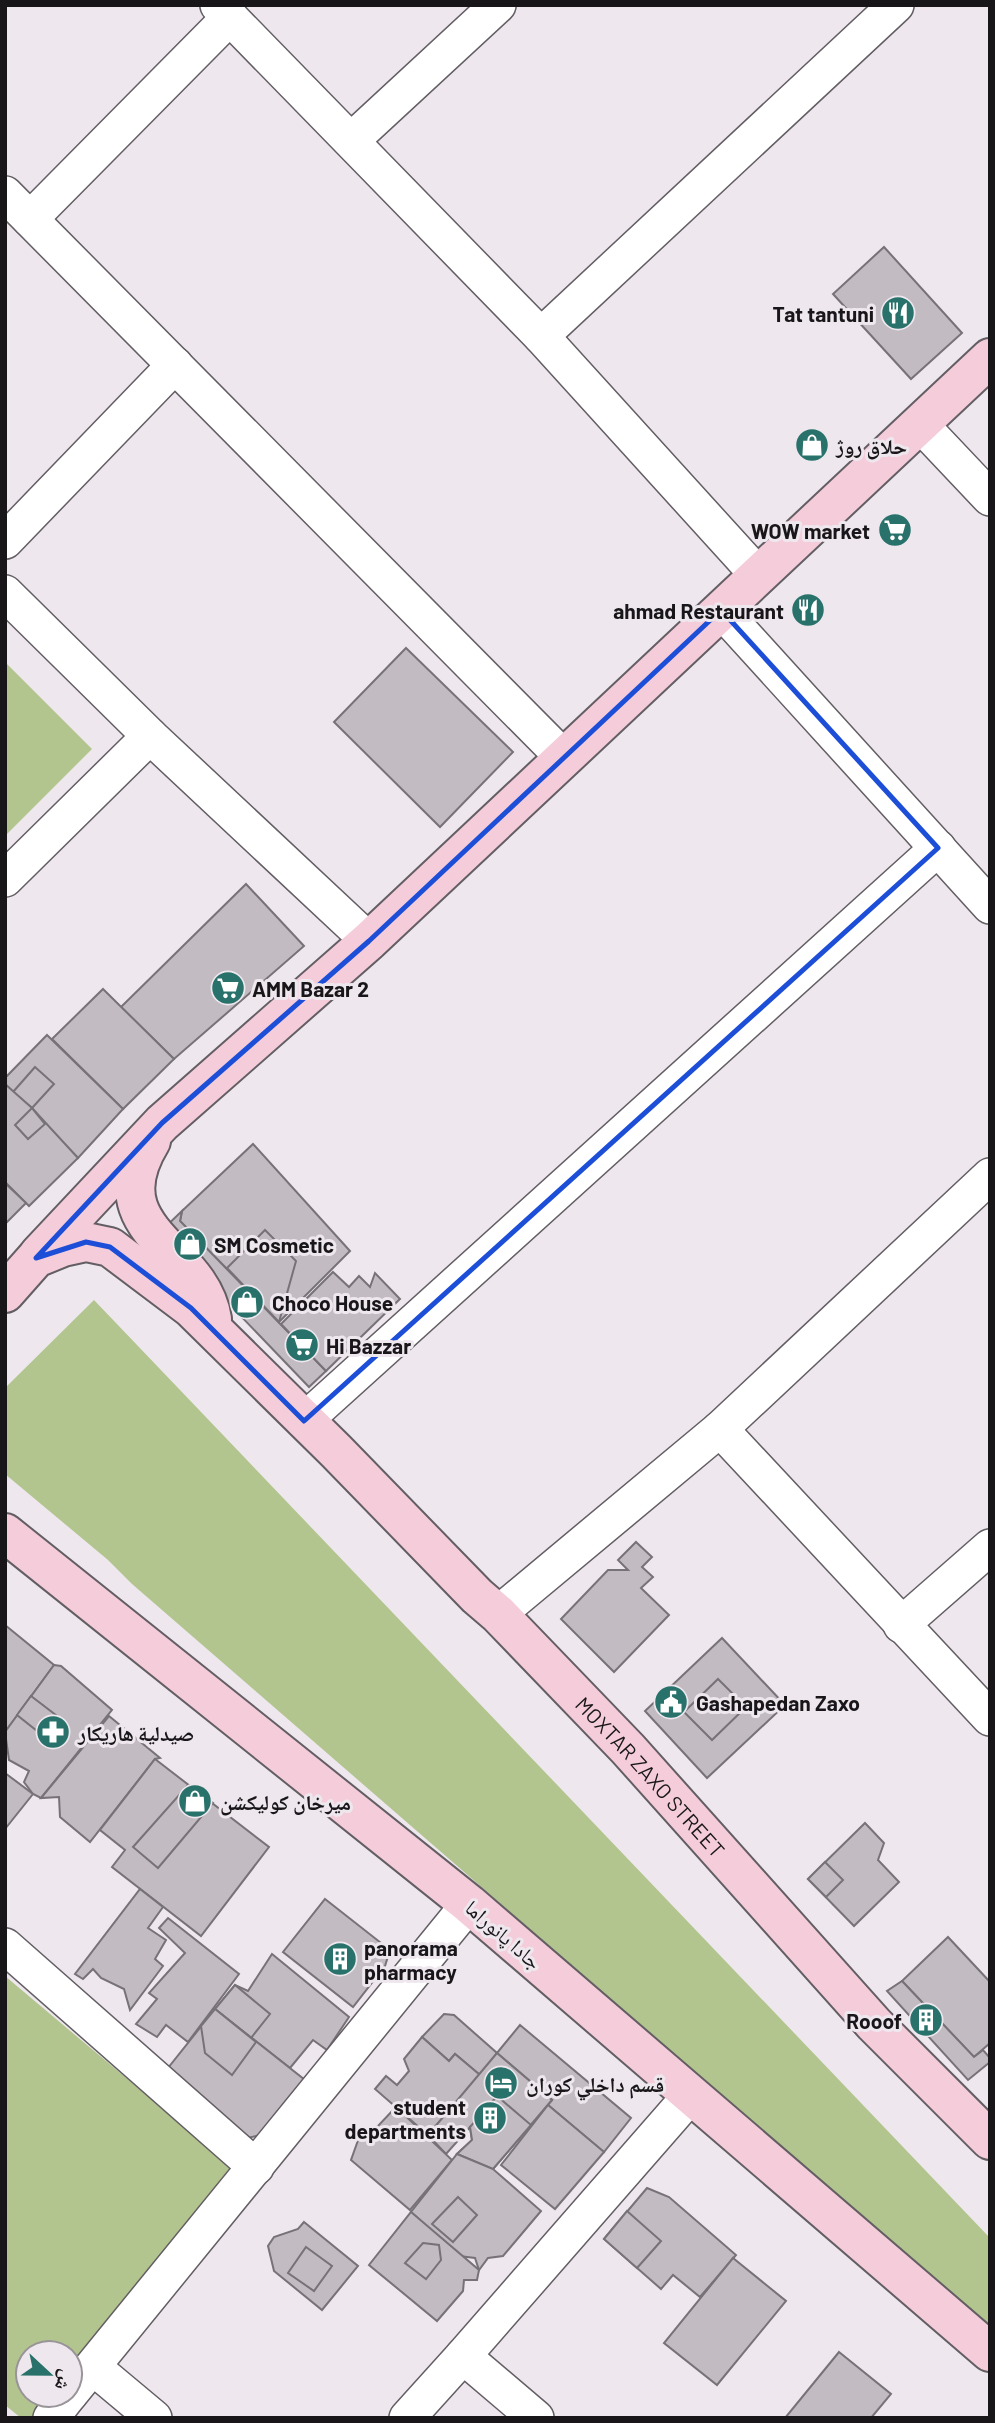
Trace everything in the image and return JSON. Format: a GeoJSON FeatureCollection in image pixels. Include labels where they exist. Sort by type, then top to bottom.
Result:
{"type":"FeatureCollection","features":[{"type":"Feature","properties":{"kind":"main road"},"geometry":{"type":"LineString","coordinates":[[5,1293],[162,1123],[369,941],[990,358]]}},
{"type":"Feature","properties":{"kind":"main road"},"geometry":{"type":"LineString","coordinates":[[162,1123],[139,1163],[137,1203],[144,1222],[156,1239],[202,1290],[210,1305],[214,1331]]}},
{"type":"Feature","properties":{"kind":"main road","name":"MOXTAR ZAXO STREET"},"geometry":{"type":"LineString","coordinates":[[36,1258],[62,1247],[86,1242],[110,1247],[191,1308],[498,1614],[628,1749],[874,2024],[985,2124]]}},
{"type":"Feature","properties":{"kind":"main road","name":"جادا پانوراما"},"geometry":{"type":"LineString","coordinates":[[5,1532],[469,1904],[990,2352]]}},
{"type":"Feature","properties":{"kind":"street"},"geometry":{"type":"LineString","coordinates":[[352,140],[498,5]]}},
{"type":"Feature","properties":{"kind":"street"},"geometry":{"type":"LineString","coordinates":[[541,336],[896,5]]}},
{"type":"Feature","properties":{"kind":"street"},"geometry":{"type":"LineString","coordinates":[[30,219],[224,11],[541,336],[758,575]]}},
{"type":"Feature","properties":{"kind":"street"},"geometry":{"type":"LineString","coordinates":[[5,194],[564,758]]}},
{"type":"Feature","properties":{"kind":"street"},"geometry":{"type":"LineString","coordinates":[[5,541],[176,365]]}},
{"type":"Feature","properties":{"kind":"street"},"geometry":{"type":"LineString","coordinates":[[919,424],[990,498]]}},
{"type":"Feature","properties":{"kind":"street"},"geometry":{"type":"LineString","coordinates":[[5,593],[150,736],[369,941]]}},
{"type":"Feature","properties":{"kind":"street"},"geometry":{"type":"LineString","coordinates":[[721,610],[990,906]]}},
{"type":"Feature","properties":{"kind":"street"},"geometry":{"type":"LineString","coordinates":[[5,879],[150,736]]}},
{"type":"Feature","properties":{"kind":"street"},"geometry":{"type":"LineString","coordinates":[[304,1421],[938,848]]}},
{"type":"Feature","properties":{"kind":"street"},"geometry":{"type":"LineString","coordinates":[[498,1614],[720,1429],[990,1176]]}},
{"type":"Feature","properties":{"kind":"street"},"geometry":{"type":"LineString","coordinates":[[720,1429],[990,1718]]}},
{"type":"Feature","properties":{"kind":"street"},"geometry":{"type":"LineString","coordinates":[[901,1625],[990,1548]]}},
{"type":"Feature","properties":{"kind":"street"},"geometry":{"type":"LineString","coordinates":[[84,2378],[469,1904]]}},
{"type":"Feature","properties":{"kind":"street"},"geometry":{"type":"LineString","coordinates":[[5,1946],[256,2167]]}},
{"type":"Feature","properties":{"kind":"street"},"geometry":{"type":"LineString","coordinates":[[407,2418],[690,2096]]}},
{"type":"Feature","properties":{"kind":"street"},"geometry":{"type":"LineString","coordinates":[[463,2356],[536,2418]]}},
{"type":"Feature","properties":{"kind":"street"},"geometry":{"type":"LineString","coordinates":[[93,2367],[154,2418]]}},
{"type":"Feature","properties":{"kind":"highlighted area"},"geometry":{"type":"Polygon","coordinates":[[[721,610],[938,848],[304,1421],[191,1308],[110,1247],[86,1242],[36,1258],[162,1123],[369,941],[721,610]]]}},
{"type":"Feature","properties":{"kind":"green space"},"geometry":{"type":"Polygon","coordinates":[[[5,662],[92,749],[5,836],[5,662]]]}},
{"type":"Feature","properties":{"kind":"green space"},"geometry":{"type":"Polygon","coordinates":[[[94,1300],[990,2238],[990,2328],[132,1584],[108,1560],[5,1474],[5,1388],[94,1300]]]}},
{"type":"Feature","properties":{"kind":"green space"},"geometry":{"type":"Polygon","coordinates":[[[5,1976],[238,2172],[84,2355],[84,2339],[14,2339],[14,2409],[38,2409],[31,2418],[21,2418],[5,2405],[5,1976]]]}},
{"type":"Feature","properties":{"kind":"building","name":"Tat tantuni"},"geometry":{"type":"Polygon","coordinates":[[[884,247],[962,333],[911,379],[833,294],[884,247]]]}},
{"type":"Feature","properties":{"kind":"building"},"geometry":{"type":"Polygon","coordinates":[[[406,648],[513,752],[440,827],[334,722],[406,648]]]}},
{"type":"Feature","properties":{"kind":"building"},"geometry":{"type":"Polygon","coordinates":[[[246,884],[304,946],[174,1059],[121,1007],[246,884]]]}},
{"type":"Feature","properties":{"kind":"building"},"geometry":{"type":"Polygon","coordinates":[[[103,989],[174,1059],[123,1109],[52,1039],[103,989]]]}},
{"type":"Feature","properties":{"kind":"building"},"geometry":{"type":"Polygon","coordinates":[[[47,1035],[123,1109],[78,1158],[5,1084],[5,1078],[47,1035]]]}},
{"type":"Feature","properties":{"kind":"building"},"geometry":{"type":"Polygon","coordinates":[[[35,1067],[54,1084],[32,1108],[13,1092],[35,1067]]]}},
{"type":"Feature","properties":{"kind":"building"},"geometry":{"type":"Polygon","coordinates":[[[5,1084],[32,1108],[78,1158],[29,1206],[5,1182],[5,1084]]]}},
{"type":"Feature","properties":{"kind":"building"},"geometry":{"type":"Polygon","coordinates":[[[32,1108],[45,1124],[28,1139],[15,1125],[32,1108]]]}},
{"type":"Feature","properties":{"kind":"building"},"geometry":{"type":"Polygon","coordinates":[[[253,1144],[350,1251],[279,1322],[180,1221],[182,1211],[253,1144]]]}},
{"type":"Feature","properties":{"kind":"building"},"geometry":{"type":"Polygon","coordinates":[[[5,1183],[26,1203],[5,1224],[5,1183]]]}},
{"type":"Feature","properties":{"kind":"building"},"geometry":{"type":"Polygon","coordinates":[[[182,1211],[180,1221],[326,1371],[309,1387],[160,1232],[182,1211]]]}},
{"type":"Feature","properties":{"kind":"building"},"geometry":{"type":"Polygon","coordinates":[[[265,1230],[296,1261],[279,1322],[227,1268],[265,1230]]]}},
{"type":"Feature","properties":{"kind":"building"},"geometry":{"type":"Polygon","coordinates":[[[333,1272],[349,1287],[359,1276],[370,1287],[375,1273],[400,1299],[326,1371],[281,1324],[333,1272]]]}},
{"type":"Feature","properties":{"kind":"building"},"geometry":{"type":"Polygon","coordinates":[[[636,1542],[652,1557],[642,1567],[653,1577],[641,1588],[669,1615],[614,1672],[561,1619],[608,1570],[628,1570],[618,1560],[636,1542]]]}},
{"type":"Feature","properties":{"kind":"building"},"geometry":{"type":"Polygon","coordinates":[[[5,1625],[54,1665],[5,1732],[5,1625]]]}},
{"type":"Feature","properties":{"kind":"building"},"geometry":{"type":"Polygon","coordinates":[[[722,1638],[785,1705],[707,1778],[645,1711],[722,1638]]]}},
{"type":"Feature","properties":{"kind":"building"},"geometry":{"type":"Polygon","coordinates":[[[54,1665],[61,1666],[112,1710],[41,1798],[33,1794],[24,1782],[29,1771],[9,1760],[5,1732],[54,1665]]]}},
{"type":"Feature","properties":{"kind":"building"},"geometry":{"type":"Polygon","coordinates":[[[718,1679],[746,1707],[712,1740],[684,1712],[718,1679]]]}},
{"type":"Feature","properties":{"kind":"building"},"geometry":{"type":"Polygon","coordinates":[[[31,1696],[61,1719],[46,1738],[17,1715],[31,1696]]]}},
{"type":"Feature","properties":{"kind":"building"},"geometry":{"type":"Polygon","coordinates":[[[109,1716],[160,1758],[155,1759],[90,1842],[60,1817],[59,1797],[41,1798],[109,1716]]]}},
{"type":"Feature","properties":{"kind":"building"},"geometry":{"type":"Polygon","coordinates":[[[155,1759],[269,1847],[201,1936],[112,1867],[125,1850],[100,1830],[155,1759]]]}},
{"type":"Feature","properties":{"kind":"building"},"geometry":{"type":"Polygon","coordinates":[[[5,1773],[33,1794],[5,1829],[5,1773]]]}},
{"type":"Feature","properties":{"kind":"building"},"geometry":{"type":"Polygon","coordinates":[[[188,1785],[213,1803],[158,1868],[133,1847],[188,1785]]]}},
{"type":"Feature","properties":{"kind":"building"},"geometry":{"type":"Polygon","coordinates":[[[865,1823],[884,1843],[878,1860],[899,1882],[854,1926],[808,1879],[865,1823]]]}},
{"type":"Feature","properties":{"kind":"building"},"geometry":{"type":"Polygon","coordinates":[[[825,1862],[843,1880],[826,1897],[808,1879],[825,1862]]]}},
{"type":"Feature","properties":{"kind":"building"},"geometry":{"type":"Polygon","coordinates":[[[140,1889],[163,1907],[148,1928],[166,1940],[155,1959],[163,1966],[130,2010],[124,1989],[101,1978],[93,1969],[83,1979],[75,1974],[140,1889]]]}},
{"type":"Feature","properties":{"kind":"building","name":"panorama pharmacy"},"geometry":{"type":"Polygon","coordinates":[[[325,1899],[390,1950],[385,1966],[353,2007],[283,1952],[325,1899]]]}},
{"type":"Feature","properties":{"kind":"building"},"geometry":{"type":"Polygon","coordinates":[[[168,1918],[239,1974],[188,2042],[166,2025],[157,2037],[136,2024],[157,1999],[149,1993],[185,1953],[159,1928],[168,1918]]]}},
{"type":"Feature","properties":{"kind":"building"},"geometry":{"type":"Polygon","coordinates":[[[948,1937],[990,1982],[990,2043],[974,2057],[902,1981],[948,1937]]]}},
{"type":"Feature","properties":{"kind":"building"},"geometry":{"type":"Polygon","coordinates":[[[272,1954],[349,2017],[327,2050],[313,2040],[290,2068],[215,2009],[235,1985],[248,1991],[272,1954]]]}},
{"type":"Feature","properties":{"kind":"building","name":"Rooof"},"geometry":{"type":"Polygon","coordinates":[[[902,1981],[974,2057],[983,2050],[990,2062],[968,2080],[887,1991],[902,1981]]]}},
{"type":"Feature","properties":{"kind":"building"},"geometry":{"type":"Polygon","coordinates":[[[235,1985],[270,2014],[251,2038],[215,2009],[235,1985]]]}},
{"type":"Feature","properties":{"kind":"building"},"geometry":{"type":"Polygon","coordinates":[[[215,2009],[305,2080],[264,2134],[248,2138],[164,2073],[215,2009]]]}},
{"type":"Feature","properties":{"kind":"building"},"geometry":{"type":"Polygon","coordinates":[[[215,2009],[256,2042],[232,2075],[205,2053],[201,2026],[215,2009]]]}},
{"type":"Feature","properties":{"kind":"building"},"geometry":{"type":"Polygon","coordinates":[[[444,2014],[454,2015],[497,2053],[480,2075],[455,2054],[449,2061],[422,2037],[444,2014]]]}},
{"type":"Feature","properties":{"kind":"building"},"geometry":{"type":"Polygon","coordinates":[[[520,2025],[631,2118],[604,2152],[548,2105],[552,2100],[497,2053],[520,2025]]]}},
{"type":"Feature","properties":{"kind":"building"},"geometry":{"type":"Polygon","coordinates":[[[422,2037],[449,2061],[455,2054],[480,2075],[428,2135],[375,2089],[386,2076],[397,2085],[409,2071],[404,2059],[422,2037]]]}},
{"type":"Feature","properties":{"kind":"building","name":"student departments"},"geometry":{"type":"Polygon","coordinates":[[[497,2053],[552,2100],[493,2169],[457,2154],[472,2140],[470,2127],[446,2154],[428,2135],[497,2053]]]}},
{"type":"Feature","properties":{"kind":"building"},"geometry":{"type":"Polygon","coordinates":[[[497,2096],[531,2125],[493,2169],[457,2154],[472,2140],[470,2127],[497,2096]]]}},
{"type":"Feature","properties":{"kind":"building"},"geometry":{"type":"Polygon","coordinates":[[[548,2105],[604,2152],[555,2209],[501,2165],[548,2105]]]}},
{"type":"Feature","properties":{"kind":"building"},"geometry":{"type":"Polygon","coordinates":[[[396,2107],[452,2160],[410,2210],[351,2160],[361,2132],[378,2126],[396,2107]]]}},
{"type":"Feature","properties":{"kind":"building"},"geometry":{"type":"Polygon","coordinates":[[[457,2154],[493,2169],[541,2211],[503,2256],[488,2258],[479,2270],[475,2258],[459,2256],[411,2212],[457,2154]]]}},
{"type":"Feature","properties":{"kind":"building"},"geometry":{"type":"Polygon","coordinates":[[[647,2188],[669,2197],[736,2255],[700,2297],[673,2275],[661,2289],[604,2239],[647,2188]]]}},
{"type":"Feature","properties":{"kind":"building"},"geometry":{"type":"Polygon","coordinates":[[[458,2197],[477,2215],[453,2242],[432,2224],[458,2197]]]}},
{"type":"Feature","properties":{"kind":"building"},"geometry":{"type":"Polygon","coordinates":[[[627,2211],[661,2241],[637,2268],[604,2239],[627,2211]]]}},
{"type":"Feature","properties":{"kind":"building"},"geometry":{"type":"Polygon","coordinates":[[[411,2212],[479,2270],[477,2280],[464,2280],[463,2291],[437,2321],[369,2265],[411,2212]]]}},
{"type":"Feature","properties":{"kind":"building"},"geometry":{"type":"Polygon","coordinates":[[[304,2222],[358,2266],[322,2310],[274,2271],[268,2246],[274,2237],[298,2229],[304,2222]]]}},
{"type":"Feature","properties":{"kind":"building"},"geometry":{"type":"Polygon","coordinates":[[[423,2243],[439,2245],[441,2260],[426,2279],[405,2263],[423,2243]]]}},
{"type":"Feature","properties":{"kind":"building"},"geometry":{"type":"Polygon","coordinates":[[[306,2247],[332,2266],[314,2291],[288,2273],[306,2247]]]}},
{"type":"Feature","properties":{"kind":"building"},"geometry":{"type":"Polygon","coordinates":[[[733,2258],[786,2301],[717,2385],[664,2343],[733,2258]]]}},
{"type":"Feature","properties":{"kind":"building"},"geometry":{"type":"Polygon","coordinates":[[[839,2352],[891,2394],[871,2418],[785,2418],[839,2352]]]}},
{"type":"Feature","properties":{"kind":"place","name":"Tat tantuni"},"geometry":{"type":"Point","coordinates":[898,313]}},
{"type":"Feature","properties":{"kind":"place","name":"حلاق روژ"},"geometry":{"type":"Point","coordinates":[812,445]}},
{"type":"Feature","properties":{"kind":"place","name":"WOW market"},"geometry":{"type":"Point","coordinates":[895,530]}},
{"type":"Feature","properties":{"kind":"place","name":"ahmad Restaurant"},"geometry":{"type":"Point","coordinates":[808,610]}},
{"type":"Feature","properties":{"kind":"place","name":"AMM Bazar 2"},"geometry":{"type":"Point","coordinates":[228,988]}},
{"type":"Feature","properties":{"kind":"place","name":"SM Cosmetic"},"geometry":{"type":"Point","coordinates":[190,1244]}},
{"type":"Feature","properties":{"kind":"place","name":"Choco House"},"geometry":{"type":"Point","coordinates":[247,1302]}},
{"type":"Feature","properties":{"kind":"place","name":"Hi Bazzar"},"geometry":{"type":"Point","coordinates":[302,1345]}},
{"type":"Feature","properties":{"kind":"place","name":"Gashapedan Zaxo"},"geometry":{"type":"Point","coordinates":[671,1702]}},
{"type":"Feature","properties":{"kind":"place","name":"صيدلية هاريكار"},"geometry":{"type":"Point","coordinates":[53,1732]}},
{"type":"Feature","properties":{"kind":"place","name":"میرخان کولیکشن"},"geometry":{"type":"Point","coordinates":[195,1801]}},
{"type":"Feature","properties":{"kind":"place","name":"panorama pharmacy"},"geometry":{"type":"Point","coordinates":[340,1959]}},
{"type":"Feature","properties":{"kind":"place","name":"Rooof"},"geometry":{"type":"Point","coordinates":[926,2020]}},
{"type":"Feature","properties":{"kind":"place","name":"قسم داخلي كوران"},"geometry":{"type":"Point","coordinates":[501,2083]}},
{"type":"Feature","properties":{"kind":"place","name":"student departments"},"geometry":{"type":"Point","coordinates":[490,2118]}}]}
